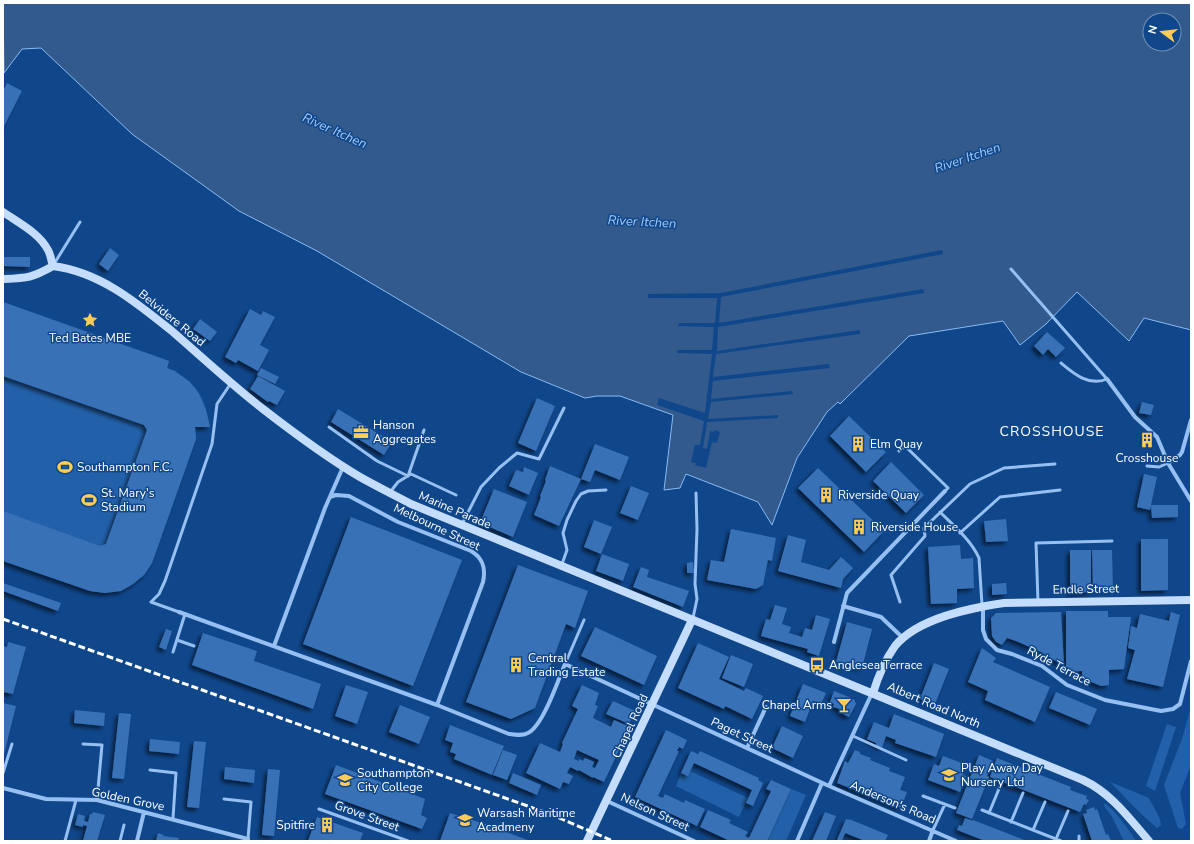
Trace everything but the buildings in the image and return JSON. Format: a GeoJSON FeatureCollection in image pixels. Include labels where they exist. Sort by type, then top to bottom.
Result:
{"type":"FeatureCollection","features":[{"type":"Feature","properties":{"kind":"main road"},"geometry":{"type":"LineString","coordinates":[[3,212],[34,234],[43,243],[49,252],[53,266],[39,274],[27,278],[3,279]]}},
{"type":"Feature","properties":{"kind":"main road","name":"Belvidere Road"},"geometry":{"type":"LineString","coordinates":[[53,266],[68,268],[88,275],[140,305],[231,383]]}},
{"type":"Feature","properties":{"kind":"main road","name":"Marine Parade"},"geometry":{"type":"LineString","coordinates":[[231,383],[309,444],[343,467],[410,504],[692,620]]}},
{"type":"Feature","properties":{"kind":"main road","name":"Endle Street"},"geometry":{"type":"LineString","coordinates":[[873,693],[885,664],[896,646],[904,638],[929,623],[956,613],[1004,604],[1038,602],[1191,600]]}},
{"type":"Feature","properties":{"kind":"main road","name":"Albert Road North"},"geometry":{"type":"LineString","coordinates":[[692,620],[873,693],[1089,783],[1108,795],[1149,841]]}},
{"type":"Feature","properties":{"kind":"main road","name":"Chapel Road"},"geometry":{"type":"LineString","coordinates":[[587,841],[653,705],[692,620]]}},
{"type":"Feature","properties":{"kind":"street"},"geometry":{"type":"LineString","coordinates":[[1106,379],[1134,417],[1157,437],[1168,463],[1191,501]]}},
{"type":"Feature","properties":{"kind":"street"},"geometry":{"type":"LineString","coordinates":[[1168,463],[1182,452],[1191,420]]}},
{"type":"Feature","properties":{"kind":"street"},"geometry":{"type":"LineString","coordinates":[[274,646],[330,497],[343,467]]}},
{"type":"Feature","properties":{"kind":"street"},"geometry":{"type":"LineString","coordinates":[[834,642],[847,593],[945,491]]}},
{"type":"Feature","properties":{"kind":"street","name":"Melbourne Street"},"geometry":{"type":"LineString","coordinates":[[330,497],[336,495],[348,496],[398,522],[471,551],[481,559],[485,573],[483,582],[437,705]]}},
{"type":"Feature","properties":{"kind":"street"},"geometry":{"type":"LineString","coordinates":[[843,606],[882,617],[904,638]]}},
{"type":"Feature","properties":{"kind":"street","name":"Ryde Terrace"},"geometry":{"type":"LineString","coordinates":[[983,607],[983,630],[986,639],[997,650],[1012,654],[1042,666],[1067,685],[1105,700],[1161,711],[1173,709],[1180,704],[1191,660]]}},
{"type":"Feature","properties":{"kind":"street"},"geometry":{"type":"LineString","coordinates":[[179,612],[437,705],[509,734],[518,736],[527,734],[538,724],[565,664]]}},
{"type":"Feature","properties":{"kind":"street","name":"Paget Street"},"geometry":{"type":"LineString","coordinates":[[565,664],[822,783]]}},
{"type":"Feature","properties":{"kind":"street"},"geometry":{"type":"LineString","coordinates":[[829,786],[873,693]]}},
{"type":"Feature","properties":{"kind":"street"},"geometry":{"type":"LineString","coordinates":[[747,748],[766,707]]}},
{"type":"Feature","properties":{"kind":"street"},"geometry":{"type":"LineString","coordinates":[[797,841],[822,783]]}},
{"type":"Feature","properties":{"kind":"street","name":"Anderson's Road"},"geometry":{"type":"LineString","coordinates":[[822,783],[956,841]]}},
{"type":"Feature","properties":{"kind":"street","name":"Golden Grove"},"geometry":{"type":"LineString","coordinates":[[3,788],[46,799],[97,800],[172,818],[248,839]]}},
{"type":"Feature","properties":{"kind":"street","name":"Nelson Street"},"geometry":{"type":"LineString","coordinates":[[607,801],[694,841]]}},
{"type":"Feature","properties":{"kind":"street"},"geometry":{"type":"LineString","coordinates":[[137,841],[144,812]]}},
{"type":"Feature","properties":{"kind":"street"},"geometry":{"type":"LineString","coordinates":[[929,841],[933,830]]}},
{"type":"Feature","properties":{"kind":"lane"},"geometry":{"type":"LineString","coordinates":[[53,266],[80,222]]}},
{"type":"Feature","properties":{"kind":"lane"},"geometry":{"type":"LineString","coordinates":[[1011,269],[1106,379],[1102,381],[1083,379],[1061,363]]}},
{"type":"Feature","properties":{"kind":"lane"},"geometry":{"type":"LineString","coordinates":[[179,612],[151,602],[158,594],[165,581],[212,444],[217,404],[231,383]]}},
{"type":"Feature","properties":{"kind":"lane"},"geometry":{"type":"LineString","coordinates":[[462,526],[482,487],[499,468],[517,453],[539,459],[564,408]]}},
{"type":"Feature","properties":{"kind":"lane"},"geometry":{"type":"LineString","coordinates":[[329,427],[377,461],[408,476]]}},
{"type":"Feature","properties":{"kind":"lane"},"geometry":{"type":"LineString","coordinates":[[408,476],[424,430]]}},
{"type":"Feature","properties":{"kind":"lane"},"geometry":{"type":"LineString","coordinates":[[899,451],[904,446],[948,488],[945,491]]}},
{"type":"Feature","properties":{"kind":"lane"},"geometry":{"type":"LineString","coordinates":[[1147,466],[1159,467],[1168,463]]}},
{"type":"Feature","properties":{"kind":"lane"},"geometry":{"type":"LineString","coordinates":[[900,602],[891,575],[925,536],[924,528],[970,484],[1004,468],[1055,464]]}},
{"type":"Feature","properties":{"kind":"lane"},"geometry":{"type":"LineString","coordinates":[[390,493],[398,482],[411,474],[456,494]]}},
{"type":"Feature","properties":{"kind":"lane"},"geometry":{"type":"LineString","coordinates":[[561,566],[567,550],[563,533],[576,501],[581,494],[588,491],[606,490]]}},
{"type":"Feature","properties":{"kind":"lane"},"geometry":{"type":"LineString","coordinates":[[960,533],[1000,497],[1060,490]]}},
{"type":"Feature","properties":{"kind":"lane"},"geometry":{"type":"LineString","coordinates":[[692,620],[697,599],[695,584],[697,529],[696,493]]}},
{"type":"Feature","properties":{"kind":"lane"},"geometry":{"type":"LineString","coordinates":[[940,512],[960,533],[976,552],[979,558],[983,607]]}},
{"type":"Feature","properties":{"kind":"lane"},"geometry":{"type":"LineString","coordinates":[[1038,602],[1036,543],[1112,541]]}},
{"type":"Feature","properties":{"kind":"lane"},"geometry":{"type":"LineString","coordinates":[[173,652],[186,614]]}},
{"type":"Feature","properties":{"kind":"lane"},"geometry":{"type":"LineString","coordinates":[[565,664],[584,620]]}},
{"type":"Feature","properties":{"kind":"lane"},"geometry":{"type":"LineString","coordinates":[[176,640],[194,646]]}},
{"type":"Feature","properties":{"kind":"lane"},"geometry":{"type":"LineString","coordinates":[[853,736],[906,760]]}},
{"type":"Feature","properties":{"kind":"lane"},"geometry":{"type":"LineString","coordinates":[[3,773],[12,744]]}},
{"type":"Feature","properties":{"kind":"lane"},"geometry":{"type":"LineString","coordinates":[[83,744],[102,745],[97,800]]}},
{"type":"Feature","properties":{"kind":"lane"},"geometry":{"type":"LineString","coordinates":[[150,770],[176,773],[172,818]]}},
{"type":"Feature","properties":{"kind":"lane"},"geometry":{"type":"LineString","coordinates":[[989,813],[1000,784]]}},
{"type":"Feature","properties":{"kind":"lane"},"geometry":{"type":"LineString","coordinates":[[1011,822],[1023,793]]}},
{"type":"Feature","properties":{"kind":"lane"},"geometry":{"type":"LineString","coordinates":[[923,796],[956,808]]}},
{"type":"Feature","properties":{"kind":"lane"},"geometry":{"type":"LineString","coordinates":[[224,799],[251,802],[248,839]]}},
{"type":"Feature","properties":{"kind":"lane"},"geometry":{"type":"LineString","coordinates":[[65,841],[76,800]]}},
{"type":"Feature","properties":{"kind":"lane"},"geometry":{"type":"LineString","coordinates":[[1033,830],[1046,802]]}},
{"type":"Feature","properties":{"kind":"lane"},"geometry":{"type":"LineString","coordinates":[[933,830],[945,804]]}},
{"type":"Feature","properties":{"kind":"lane","name":"Grove Street"},"geometry":{"type":"LineString","coordinates":[[319,809],[408,841]]}},
{"type":"Feature","properties":{"kind":"lane"},"geometry":{"type":"LineString","coordinates":[[982,810],[1061,841]]}},
{"type":"Feature","properties":{"kind":"lane"},"geometry":{"type":"LineString","coordinates":[[1056,839],[1068,810]]}},
{"type":"Feature","properties":{"kind":"lane"},"geometry":{"type":"LineString","coordinates":[[120,841],[124,825]]}},
{"type":"Feature","properties":{"kind":"lane"},"geometry":{"type":"LineString","coordinates":[[1078,836],[1079,841]]}},
{"type":"Feature","properties":{"kind":"shaded area","name":"St. Mary's Stadium"},"geometry":{"type":"Polygon","coordinates":[[[3,302],[169,361],[167,368],[194,386],[204,403],[210,427],[195,428],[196,439],[152,563],[133,584],[119,591],[90,591],[3,561],[3,302]]]}},
{"type":"Feature","properties":{"kind":"shaded area"},"geometry":{"type":"Polygon","coordinates":[[[1191,707],[1191,765],[1180,793],[1186,824],[1182,829],[1178,828],[1164,785],[1182,739],[1191,707]]]}},
{"type":"Feature","properties":{"kind":"shaded area"},"geometry":{"type":"Polygon","coordinates":[[[1167,724],[1176,727],[1155,791],[1146,786],[1167,724]]]}},
{"type":"Feature","properties":{"kind":"shaded area"},"geometry":{"type":"Polygon","coordinates":[[[690,771],[748,798],[739,817],[676,786],[681,773],[690,771]]]}},
{"type":"Feature","properties":{"kind":"shaded area"},"geometry":{"type":"Polygon","coordinates":[[[1110,782],[1149,798],[1158,814],[1161,825],[1157,828],[1110,782]]]}},
{"type":"Feature","properties":{"kind":"shaded area"},"geometry":{"type":"Polygon","coordinates":[[[791,789],[806,795],[786,841],[767,841],[791,789]]]}},
{"type":"Feature","properties":{"kind":"shaded area"},"geometry":{"type":"Polygon","coordinates":[[[1105,803],[1122,821],[1136,841],[1124,841],[1111,815],[1104,806],[1105,803]]]}},
{"type":"Feature","properties":{"kind":"water","name":"River Itchen"},"geometry":{"type":"Polygon","coordinates":[[[3,3],[1191,3],[1191,330],[1144,318],[1129,341],[1077,292],[1046,324],[1020,345],[1003,321],[909,336],[840,404],[838,402],[827,412],[797,458],[772,525],[758,502],[686,474],[680,488],[664,490],[673,415],[620,396],[597,396],[585,398],[521,372],[317,251],[239,211],[132,134],[41,48],[22,49],[4,73],[3,3]]]}},
{"type":"Feature","properties":{"kind":"pier"},"geometry":{"type":"Polygon","coordinates":[[[942,250],[943,254],[721,297],[719,323],[923,289],[924,293],[718,327],[717,351],[860,330],[860,334],[716,354],[713,377],[829,364],[830,368],[713,381],[711,399],[792,391],[793,394],[711,402],[708,419],[778,415],[778,418],[707,422],[703,448],[707,449],[710,431],[714,432],[715,430],[720,432],[717,443],[712,442],[706,468],[695,465],[696,463],[691,462],[695,445],[700,445],[704,421],[657,405],[659,398],[705,413],[712,354],[677,353],[677,350],[712,350],[714,327],[678,326],[679,323],[715,323],[717,298],[648,298],[648,294],[721,293],[942,250]]]}},
{"type":"Feature","properties":{"kind":"railway"},"geometry":{"type":"LineString","coordinates":[[3,619],[550,814],[613,841]]}},
{"type":"Feature","properties":{"kind":"place","name":"Ted Bates MBE"},"geometry":{"type":"Point","coordinates":[90,320]}},
{"type":"Feature","properties":{"kind":"place","name":"Hanson Aggregates"},"geometry":{"type":"Point","coordinates":[361,432]}},
{"type":"Feature","properties":{"kind":"place","name":"Crosshouse"},"geometry":{"type":"Point","coordinates":[1147,440]}},
{"type":"Feature","properties":{"kind":"place","name":"Elm Quay"},"geometry":{"type":"Point","coordinates":[858,444]}},
{"type":"Feature","properties":{"kind":"place","name":"Southampton F.C."},"geometry":{"type":"Point","coordinates":[65,467]}},
{"type":"Feature","properties":{"kind":"place","name":"Riverside Quay"},"geometry":{"type":"Point","coordinates":[826,495]}},
{"type":"Feature","properties":{"kind":"place","name":"St. Mary's Stadium"},"geometry":{"type":"Point","coordinates":[89,500]}},
{"type":"Feature","properties":{"kind":"place","name":"Riverside House"},"geometry":{"type":"Point","coordinates":[859,527]}},
{"type":"Feature","properties":{"kind":"place","name":"Central Trading Estate"},"geometry":{"type":"Point","coordinates":[516,665]}},
{"type":"Feature","properties":{"kind":"place","name":"Anglesea Terrace"},"geometry":{"type":"Point","coordinates":[817,665]}},
{"type":"Feature","properties":{"kind":"place","name":"Chapel Arms"},"geometry":{"type":"Point","coordinates":[844,705]}},
{"type":"Feature","properties":{"kind":"place","name":"Play Away Day Nursery Ltd"},"geometry":{"type":"Point","coordinates":[949,775]}},
{"type":"Feature","properties":{"kind":"place","name":"Southampton City College"},"geometry":{"type":"Point","coordinates":[345,780]}},
{"type":"Feature","properties":{"kind":"place","name":"Warsash Maritime Acadmeny"},"geometry":{"type":"Point","coordinates":[465,820]}},
{"type":"Feature","properties":{"kind":"place","name":"Spitfire"},"geometry":{"type":"Point","coordinates":[327,825]}},
{"type":"Feature","properties":{"kind":"district","name":"CROSSHOUSE"},"geometry":{"type":"Point","coordinates":[1052,431]}}]}
